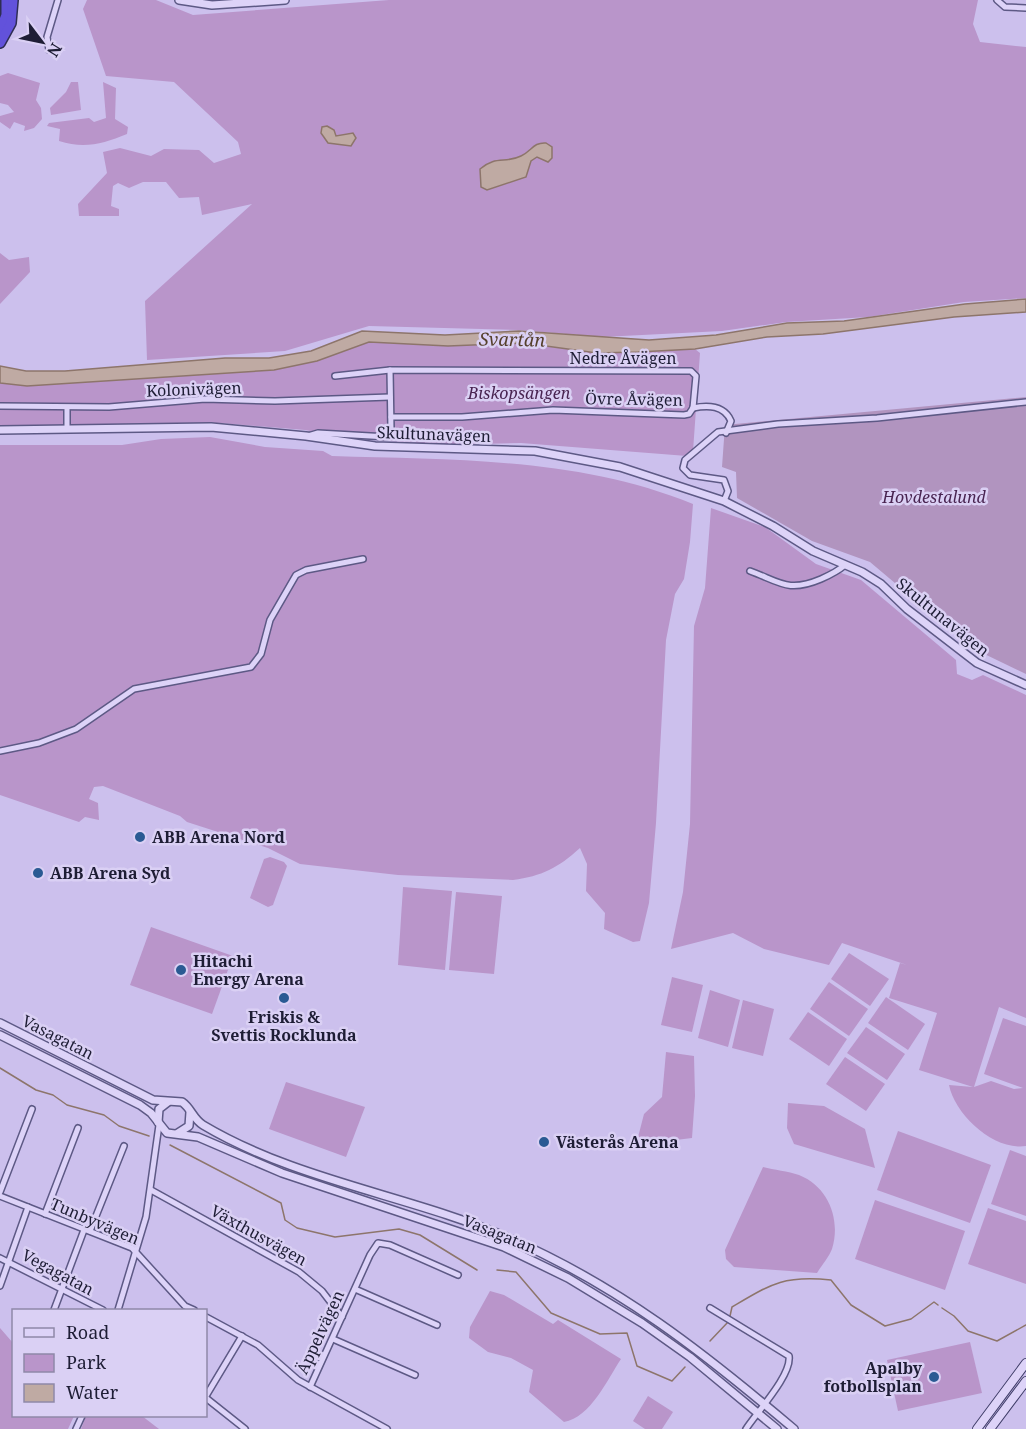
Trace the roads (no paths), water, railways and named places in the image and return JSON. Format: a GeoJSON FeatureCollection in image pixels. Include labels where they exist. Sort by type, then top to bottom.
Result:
{"type":"FeatureCollection","features":[{"type":"Feature","properties":{"kind":"highway"},"geometry":{"type":"LineString","coordinates":[[0,30],[6,15],[6,0]]}},
{"type":"Feature","properties":{"kind":"highway"},"geometry":{"type":"LineString","coordinates":[[0,43],[11,23],[13,0]]}},
{"type":"Feature","properties":{"kind":"main road"},"geometry":{"type":"LineString","coordinates":[[977,1429],[1026,1363]]}},
{"type":"Feature","properties":{"kind":"main road"},"geometry":{"type":"LineString","coordinates":[[990,1429],[1026,1381]]}},
{"type":"Feature","properties":{"kind":"street"},"geometry":{"type":"LineString","coordinates":[[49,50],[47,37],[58,0]]}},
{"type":"Feature","properties":{"kind":"street"},"geometry":{"type":"LineString","coordinates":[[179,0],[212,5],[285,0]]}},
{"type":"Feature","properties":{"kind":"street"},"geometry":{"type":"LineString","coordinates":[[997,0],[1005,7],[1026,8]]}},
{"type":"Feature","properties":{"kind":"street"},"geometry":{"type":"LineString","coordinates":[[308,436],[318,433],[388,437],[391,430],[390,370]]}},
{"type":"Feature","properties":{"kind":"street","name":"Nedre Åvägen"},"geometry":{"type":"LineString","coordinates":[[336,376],[390,370],[691,371],[696,376],[693,408]]}},
{"type":"Feature","properties":{"kind":"street","name":"Kolonivägen"},"geometry":{"type":"LineString","coordinates":[[0,406],[67,408],[205,399],[275,401],[390,397]]}},
{"type":"Feature","properties":{"kind":"street"},"geometry":{"type":"LineString","coordinates":[[724,501],[728,491],[724,480],[687,474],[683,465],[718,432],[726,433],[778,424],[877,418],[1026,402]]}},
{"type":"Feature","properties":{"kind":"street","name":"Övre Åvägen"},"geometry":{"type":"LineString","coordinates":[[391,417],[462,417],[553,410],[684,415],[689,414],[693,408],[708,405],[727,413],[731,421],[726,433]]}},
{"type":"Feature","properties":{"kind":"street"},"geometry":{"type":"LineString","coordinates":[[66,429],[67,408]]}},
{"type":"Feature","properties":{"kind":"street","name":"Skultunavägen"},"geometry":{"type":"LineString","coordinates":[[0,430],[187,426],[308,436],[375,446],[552,453],[620,467],[724,501],[773,526],[813,551],[881,584],[907,609],[977,663],[1026,685]]}},
{"type":"Feature","properties":{"kind":"street"},"geometry":{"type":"LineString","coordinates":[[0,751],[39,743],[76,729],[134,689],[251,667],[259,660],[270,620],[296,575],[328,565],[363,559]]}},
{"type":"Feature","properties":{"kind":"street"},"geometry":{"type":"LineString","coordinates":[[750,571],[777,584],[798,587],[834,573],[845,565]]}},
{"type":"Feature","properties":{"kind":"street","name":"Vasagatan"},"geometry":{"type":"LineString","coordinates":[[0,1023],[153,1100],[170,1101]]}},
{"type":"Feature","properties":{"kind":"street","name":"Vasagatan"},"geometry":{"type":"LineString","coordinates":[[0,1035],[140,1105],[158,1123]]}},
{"type":"Feature","properties":{"kind":"street"},"geometry":{"type":"LineString","coordinates":[[119,1309],[138,1252],[151,1190],[158,1143],[159,1109],[170,1101],[182,1102],[190,1111],[189,1126],[158,1143]]}},
{"type":"Feature","properties":{"kind":"street"},"geometry":{"type":"LineString","coordinates":[[0,1194],[33,1109]]}},
{"type":"Feature","properties":{"kind":"street","name":"Vasagatan"},"geometry":{"type":"LineString","coordinates":[[190,1111],[197,1122],[204,1126],[279,1160],[508,1238],[579,1272],[675,1333],[794,1429]]}},
{"type":"Feature","properties":{"kind":"street"},"geometry":{"type":"LineString","coordinates":[[158,1123],[173,1134]]}},
{"type":"Feature","properties":{"kind":"street"},"geometry":{"type":"LineString","coordinates":[[45,1214],[78,1128]]}},
{"type":"Feature","properties":{"kind":"street","name":"Vasagatan"},"geometry":{"type":"LineString","coordinates":[[173,1134],[198,1137],[282,1173],[504,1247],[568,1278],[642,1323],[690,1357],[777,1429]]}},
{"type":"Feature","properties":{"kind":"street"},"geometry":{"type":"LineString","coordinates":[[55,1309],[124,1146]]}},
{"type":"Feature","properties":{"kind":"street","name":"Växthusvägen"},"geometry":{"type":"LineString","coordinates":[[151,1190],[299,1272],[322,1291],[342,1317]]}},
{"type":"Feature","properties":{"kind":"street","name":"Tunbyvägen"},"geometry":{"type":"LineString","coordinates":[[0,1194],[138,1252],[184,1308]]}},
{"type":"Feature","properties":{"kind":"street"},"geometry":{"type":"LineString","coordinates":[[0,1286],[28,1207]]}},
{"type":"Feature","properties":{"kind":"street","name":"Äppelvägen"},"geometry":{"type":"LineString","coordinates":[[309,1387],[374,1247],[382,1242],[458,1275]]}},
{"type":"Feature","properties":{"kind":"street","name":"Vegagatan"},"geometry":{"type":"LineString","coordinates":[[0,1258],[99,1309]]}},
{"type":"Feature","properties":{"kind":"street"},"geometry":{"type":"LineString","coordinates":[[355,1289],[437,1325]]}},
{"type":"Feature","properties":{"kind":"street"},"geometry":{"type":"LineString","coordinates":[[710,1308],[789,1356],[789,1364],[777,1388],[763,1403],[746,1429]]}},
{"type":"Feature","properties":{"kind":"street"},"geometry":{"type":"LineString","coordinates":[[207,1318],[258,1345],[309,1387],[387,1429]]}},
{"type":"Feature","properties":{"kind":"street"},"geometry":{"type":"LineString","coordinates":[[207,1395],[242,1336]]}},
{"type":"Feature","properties":{"kind":"street"},"geometry":{"type":"LineString","coordinates":[[333,1339],[415,1376]]}},
{"type":"Feature","properties":{"kind":"street"},"geometry":{"type":"LineString","coordinates":[[207,1398],[236,1426],[245,1429]]}},
{"type":"Feature","properties":{"kind":"water"},"geometry":{"type":"Polygon","coordinates":[[[327,126],[334,130],[336,136],[353,133],[356,138],[351,146],[328,143],[321,133],[322,127],[327,126]]]}},
{"type":"Feature","properties":{"kind":"water"},"geometry":{"type":"Polygon","coordinates":[[[546,143],[552,147],[552,158],[548,162],[537,157],[531,161],[526,177],[487,190],[481,187],[480,169],[491,162],[515,158],[525,154],[535,145],[546,143]]]}},
{"type":"Feature","properties":{"kind":"water","name":"Svartån"},"geometry":{"type":"Polygon","coordinates":[[[1026,299],[1026,312],[954,317],[823,334],[767,337],[695,349],[597,353],[524,343],[448,346],[369,342],[317,361],[274,370],[27,386],[0,383],[0,366],[26,371],[65,371],[225,358],[269,358],[311,351],[362,331],[445,335],[519,331],[649,340],[716,335],[787,323],[844,321],[965,304],[1026,299]]]}},
{"type":"Feature","properties":{"kind":"waterway"},"geometry":{"type":"LineString","coordinates":[[0,1068],[36,1090],[53,1095],[67,1105],[104,1115],[119,1126],[149,1136]]}},
{"type":"Feature","properties":{"kind":"waterway"},"geometry":{"type":"LineString","coordinates":[[170,1145],[281,1203],[285,1220],[297,1228],[335,1237],[399,1229],[420,1235],[477,1270]]}},
{"type":"Feature","properties":{"kind":"waterway"},"geometry":{"type":"LineString","coordinates":[[497,1270],[516,1272],[551,1313],[600,1334],[627,1333],[637,1366],[672,1381],[685,1367]]}},
{"type":"Feature","properties":{"kind":"waterway"},"geometry":{"type":"LineString","coordinates":[[730,1316],[732,1307],[757,1292],[778,1283],[801,1279],[831,1280],[851,1305],[885,1326],[911,1319],[934,1302],[938,1305]]}},
{"type":"Feature","properties":{"kind":"waterway"},"geometry":{"type":"LineString","coordinates":[[942,1308],[954,1316],[968,1331],[997,1341],[1026,1325]]}},
{"type":"Feature","properties":{"kind":"waterway"},"geometry":{"type":"LineString","coordinates":[[710,1341],[728,1322]]}},
{"type":"Feature","properties":{"kind":"place","name":"ABB Arena Nord"},"geometry":{"type":"Point","coordinates":[140,837]}},
{"type":"Feature","properties":{"kind":"place","name":"ABB Arena Syd"},"geometry":{"type":"Point","coordinates":[38,873]}},
{"type":"Feature","properties":{"kind":"place","name":"Hitachi Energy Arena"},"geometry":{"type":"Point","coordinates":[181,970]}},
{"type":"Feature","properties":{"kind":"place","name":"Friskis & Svettis Rocklunda"},"geometry":{"type":"Point","coordinates":[284,998]}},
{"type":"Feature","properties":{"kind":"place","name":"Västerås Arena"},"geometry":{"type":"Point","coordinates":[544,1142]}},
{"type":"Feature","properties":{"kind":"place","name":"Apalby fotbollsplan"},"geometry":{"type":"Point","coordinates":[934,1377]}},
{"type":"Feature","properties":{"kind":"park label","name":"Biskopsängen"},"geometry":{"type":"Point","coordinates":[519,393]}},
{"type":"Feature","properties":{"kind":"park label","name":"Hovdestalund"},"geometry":{"type":"Point","coordinates":[934,497]}}]}
